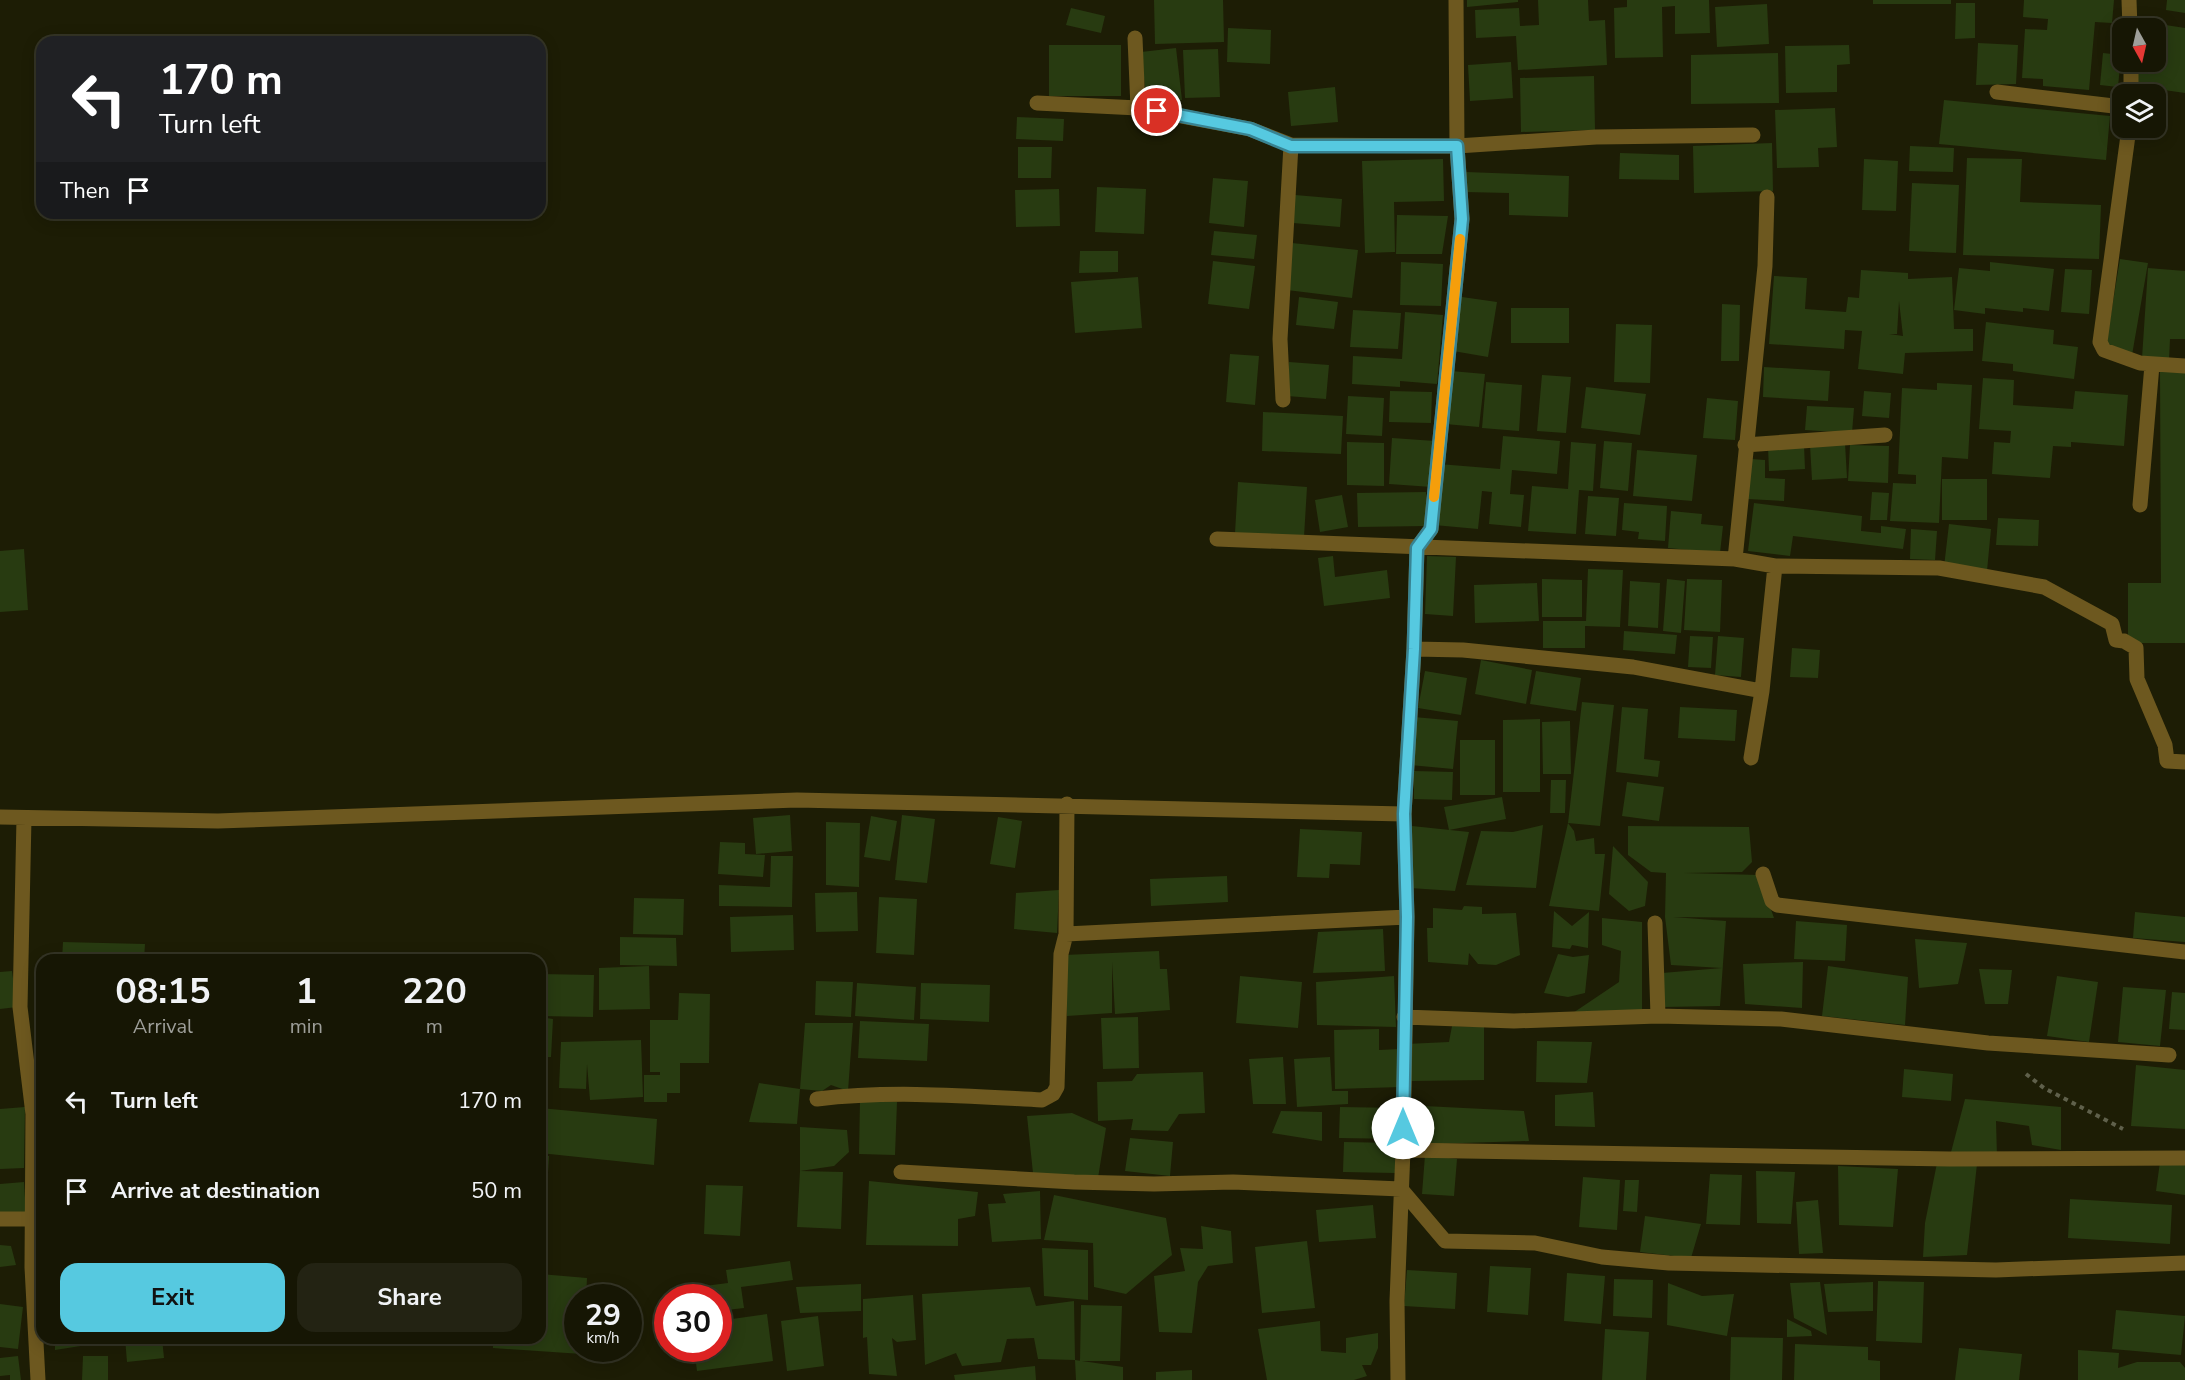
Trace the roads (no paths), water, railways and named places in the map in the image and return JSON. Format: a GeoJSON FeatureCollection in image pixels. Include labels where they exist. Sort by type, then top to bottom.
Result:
{"type":"FeatureCollection","features":[{"type":"Feature","properties":{"kind":"street"},"geometry":{"type":"LineString","coordinates":[[1398,1380],[1397,1301],[1403,1150],[1407,917],[1404,814],[1414,649],[1417,548],[1431,529],[1461,231],[1457,146],[1456,0]]}},
{"type":"Feature","properties":{"kind":"street"},"geometry":{"type":"LineString","coordinates":[[2130,0],[2130,18]]}},
{"type":"Feature","properties":{"kind":"street"},"geometry":{"type":"LineString","coordinates":[[1135,38],[1138,108]]}},
{"type":"Feature","properties":{"kind":"street"},"geometry":{"type":"LineString","coordinates":[[1997,92],[2112,105]]}},
{"type":"Feature","properties":{"kind":"street"},"geometry":{"type":"LineString","coordinates":[[1037,103],[1138,108],[1250,129],[1291,146],[1457,146],[1596,137],[1753,135]]}},
{"type":"Feature","properties":{"kind":"street"},"geometry":{"type":"LineString","coordinates":[[2128,138],[2100,342],[2104,350],[2113,354],[2152,365],[2185,366]]}},
{"type":"Feature","properties":{"kind":"street"},"geometry":{"type":"LineString","coordinates":[[1283,400],[1280,339],[1291,146]]}},
{"type":"Feature","properties":{"kind":"street"},"geometry":{"type":"LineString","coordinates":[[1735,559],[1745,445],[1764,288],[1767,197]]}},
{"type":"Feature","properties":{"kind":"street"},"geometry":{"type":"LineString","coordinates":[[2140,505],[2152,365]]}},
{"type":"Feature","properties":{"kind":"street"},"geometry":{"type":"LineString","coordinates":[[1745,445],[1885,435]]}},
{"type":"Feature","properties":{"kind":"street"},"geometry":{"type":"LineString","coordinates":[[1217,539],[1735,559],[1775,566],[1939,568],[2044,587],[2112,624],[2116,640],[2124,641],[2136,648],[2137,680],[2165,745],[2167,761],[2185,762]]}},
{"type":"Feature","properties":{"kind":"street"},"geometry":{"type":"LineString","coordinates":[[1751,758],[1762,692],[1775,566]]}},
{"type":"Feature","properties":{"kind":"street"},"geometry":{"type":"LineString","coordinates":[[1414,649],[1463,650],[1633,667],[1762,692]]}},
{"type":"Feature","properties":{"kind":"street"},"geometry":{"type":"LineString","coordinates":[[0,817],[218,821],[797,800],[1067,804],[1404,814]]}},
{"type":"Feature","properties":{"kind":"street"},"geometry":{"type":"LineString","coordinates":[[818,1099],[867,1093],[1042,1100],[1053,1094],[1057,1087],[1061,954],[1066,934],[1067,804]]}},
{"type":"Feature","properties":{"kind":"street"},"geometry":{"type":"LineString","coordinates":[[24,818],[20,1007],[33,1114],[32,1219],[36,1326]]}},
{"type":"Feature","properties":{"kind":"street"},"geometry":{"type":"LineString","coordinates":[[1763,874],[1773,901],[1777,905],[2185,952]]}},
{"type":"Feature","properties":{"kind":"street"},"geometry":{"type":"LineString","coordinates":[[1066,934],[1407,917]]}},
{"type":"Feature","properties":{"kind":"street"},"geometry":{"type":"LineString","coordinates":[[1655,922],[1658,1016]]}},
{"type":"Feature","properties":{"kind":"street"},"geometry":{"type":"LineString","coordinates":[[1404,1017],[1514,1021],[1658,1016],[1781,1019],[1988,1043],[2169,1055]]}},
{"type":"Feature","properties":{"kind":"street"},"geometry":{"type":"LineString","coordinates":[[1403,1150],[1972,1159],[2185,1158]]}},
{"type":"Feature","properties":{"kind":"street"},"geometry":{"type":"LineString","coordinates":[[901,1172],[1074,1182],[1233,1182],[1401,1189],[1445,1241],[1535,1243],[1602,1257],[1669,1263],[1996,1269],[2185,1263]]}},
{"type":"Feature","properties":{"kind":"street"},"geometry":{"type":"LineString","coordinates":[[0,1219],[32,1219]]}},
{"type":"Feature","properties":{"kind":"street"},"geometry":{"type":"LineString","coordinates":[[37,1344],[38,1380]]}}]}
